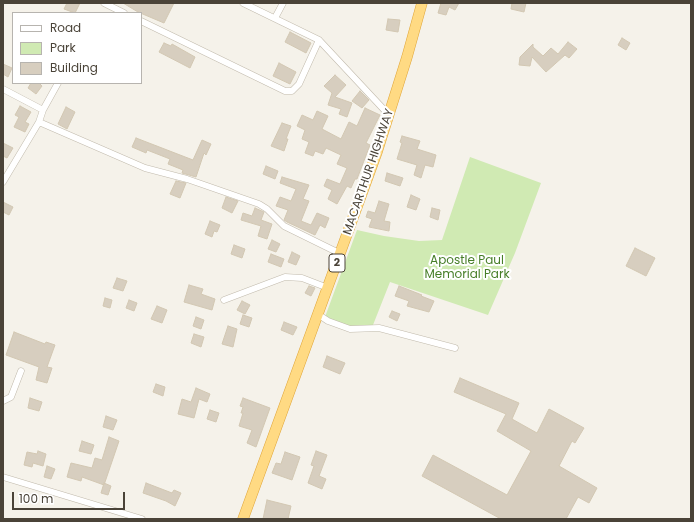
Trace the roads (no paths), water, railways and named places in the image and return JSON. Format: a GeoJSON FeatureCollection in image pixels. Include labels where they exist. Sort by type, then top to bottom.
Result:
{"type":"FeatureCollection","features":[{"type":"Feature","properties":{"kind":"highway","name":"MACARTHUR HIGHWAY"},"geometry":{"type":"LineString","coordinates":[[242,519],[292,380],[319,315],[341,254],[389,115],[422,3]]}},
{"type":"Feature","properties":{"kind":"street"},"geometry":{"type":"LineString","coordinates":[[104,3],[122,12]]}},
{"type":"Feature","properties":{"kind":"street"},"geometry":{"type":"LineString","coordinates":[[244,3],[319,40],[389,115]]}},
{"type":"Feature","properties":{"kind":"street"},"geometry":{"type":"LineString","coordinates":[[275,18],[283,3]]}},
{"type":"Feature","properties":{"kind":"street"},"geometry":{"type":"LineString","coordinates":[[142,21],[285,91],[292,91],[299,84],[319,40]]}},
{"type":"Feature","properties":{"kind":"street"},"geometry":{"type":"LineString","coordinates":[[3,182],[39,122],[43,110],[57,84]]}},
{"type":"Feature","properties":{"kind":"street"},"geometry":{"type":"LineString","coordinates":[[3,89],[43,110]]}},
{"type":"Feature","properties":{"kind":"street"},"geometry":{"type":"LineString","coordinates":[[39,122],[145,168],[187,179],[259,204],[267,209],[284,226],[341,254]]}},
{"type":"Feature","properties":{"kind":"street"},"geometry":{"type":"LineString","coordinates":[[224,300],[285,277],[302,278],[328,288]]}},
{"type":"Feature","properties":{"kind":"street"},"geometry":{"type":"LineString","coordinates":[[319,315],[350,329],[379,328],[455,348]]}},
{"type":"Feature","properties":{"kind":"street"},"geometry":{"type":"LineString","coordinates":[[3,401],[10,396],[21,371]]}},
{"type":"Feature","properties":{"kind":"street"},"geometry":{"type":"LineString","coordinates":[[3,477],[142,519]]}},
{"type":"Feature","properties":{"kind":"park label","name":"Apostle Paul Memorial Park"},"geometry":{"type":"Point","coordinates":[467,268]}}]}
